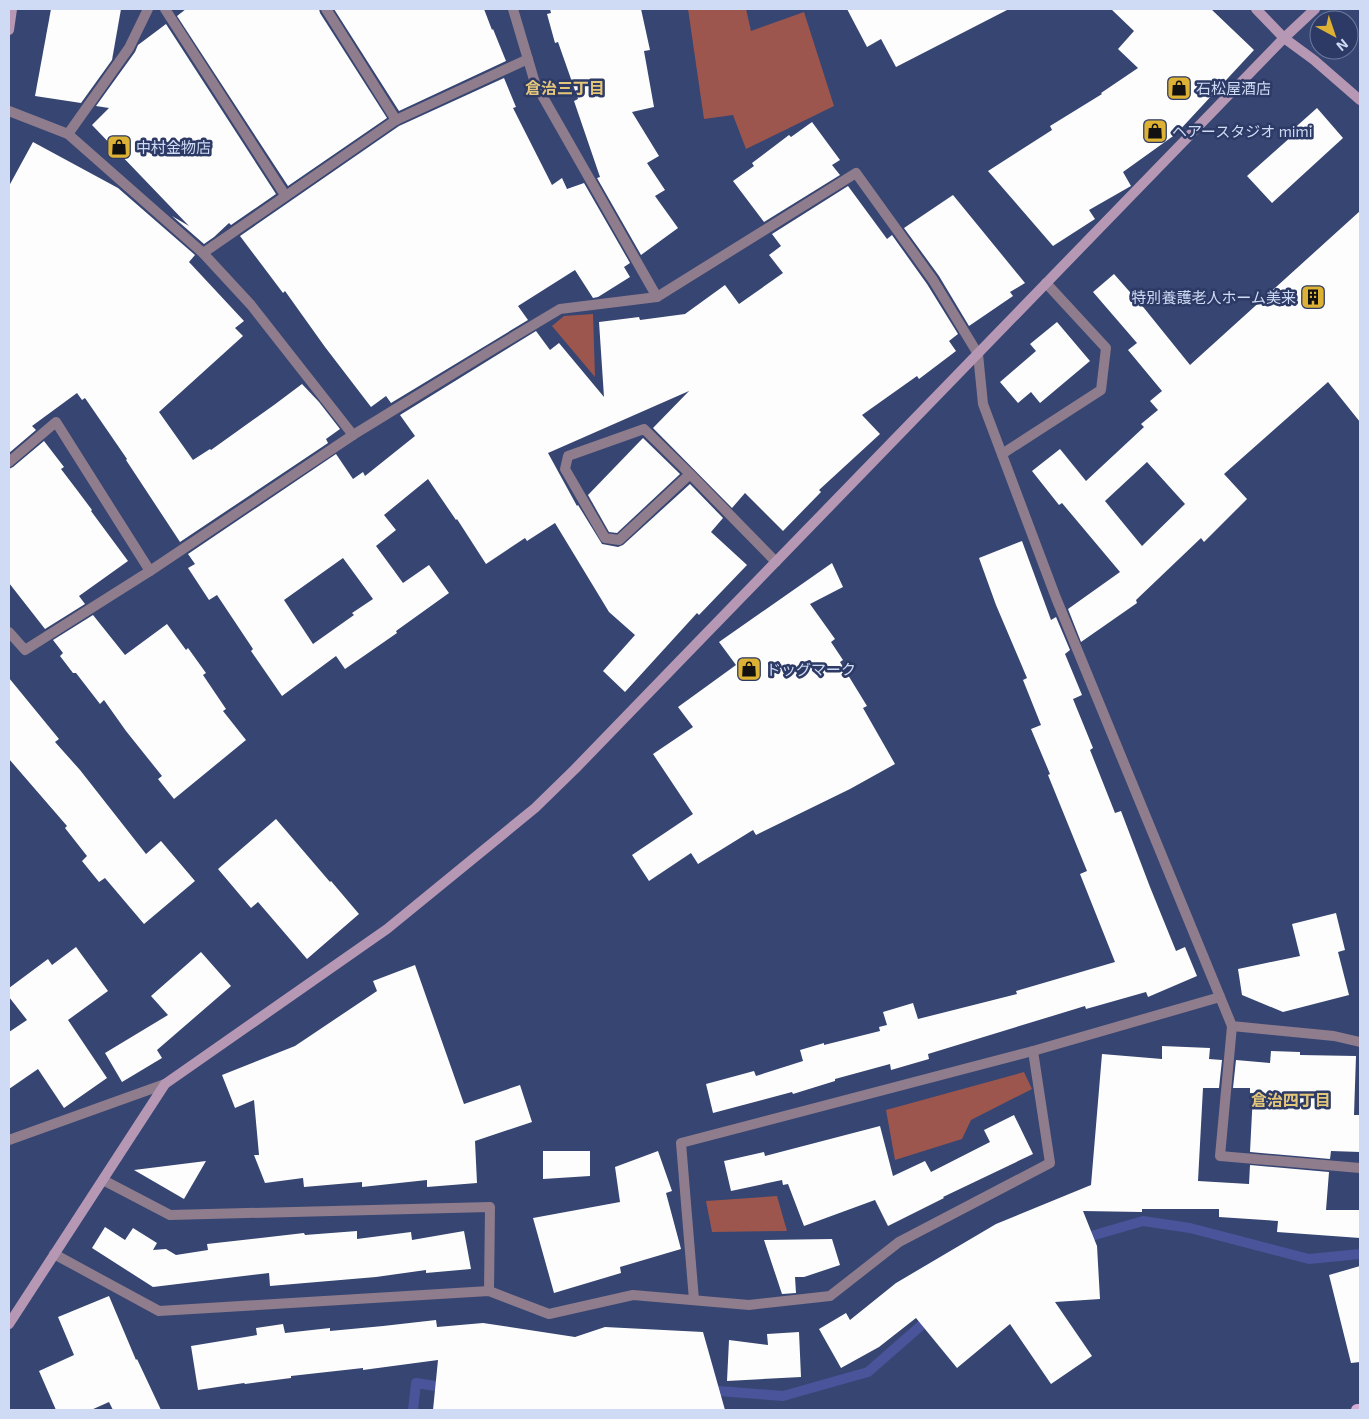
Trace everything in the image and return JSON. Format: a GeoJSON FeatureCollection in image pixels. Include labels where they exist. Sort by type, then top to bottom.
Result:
{"type":"FeatureCollection","features":[{"type":"Feature","properties":{"kind":"street"},"geometry":{"type":"LineString","coordinates":[[9,30],[12,9]]}},
{"type":"Feature","properties":{"kind":"street"},"geometry":{"type":"LineString","coordinates":[[68,134],[129,48],[148,9]]}},
{"type":"Feature","properties":{"kind":"street"},"geometry":{"type":"LineString","coordinates":[[165,9],[285,195]]}},
{"type":"Feature","properties":{"kind":"street"},"geometry":{"type":"LineString","coordinates":[[326,9],[396,120]]}},
{"type":"Feature","properties":{"kind":"street"},"geometry":{"type":"LineString","coordinates":[[513,9],[535,83],[657,297]]}},
{"type":"Feature","properties":{"kind":"street"},"geometry":{"type":"LineString","coordinates":[[1256,9],[1284,38],[1314,60],[1360,100]]}},
{"type":"Feature","properties":{"kind":"street"},"geometry":{"type":"LineString","coordinates":[[9,1140],[166,1084],[387,928],[535,808],[1284,38],[1315,9]]}},
{"type":"Feature","properties":{"kind":"street"},"geometry":{"type":"LineString","coordinates":[[203,253],[396,120],[528,59]]}},
{"type":"Feature","properties":{"kind":"street"},"geometry":{"type":"LineString","coordinates":[[9,111],[68,134],[203,253],[251,305],[353,435]]}},
{"type":"Feature","properties":{"kind":"street"},"geometry":{"type":"LineString","coordinates":[[9,632],[25,650],[150,571],[353,435],[560,309],[657,297],[856,173],[933,280],[978,354],[983,404],[1056,598],[1232,1026],[1220,1156],[1360,1168]]}},
{"type":"Feature","properties":{"kind":"street"},"geometry":{"type":"LineString","coordinates":[[1002,454],[1101,390],[1106,348],[1046,284]]}},
{"type":"Feature","properties":{"kind":"street"},"geometry":{"type":"LineString","coordinates":[[9,462],[56,422],[150,571]]}},
{"type":"Feature","properties":{"kind":"street"},"geometry":{"type":"LineString","coordinates":[[690,474],[619,540],[605,538],[565,469],[568,456],[644,429],[690,474],[776,562]]}},
{"type":"Feature","properties":{"kind":"street"},"geometry":{"type":"LineString","coordinates":[[694,1300],[681,1143],[1033,1051],[1220,997]]}},
{"type":"Feature","properties":{"kind":"street"},"geometry":{"type":"LineString","coordinates":[[1232,1026],[1334,1036],[1360,1042]]}},
{"type":"Feature","properties":{"kind":"street"},"geometry":{"type":"LineString","coordinates":[[54,1254],[159,1311],[489,1291],[548,1314],[633,1295],[749,1305],[830,1296],[900,1242],[1050,1163],[1033,1051]]}},
{"type":"Feature","properties":{"kind":"street"},"geometry":{"type":"LineString","coordinates":[[9,1324],[166,1084]]}},
{"type":"Feature","properties":{"kind":"street"},"geometry":{"type":"LineString","coordinates":[[103,1180],[170,1215],[490,1206],[489,1291]]}},
{"type":"Feature","properties":{"kind":"shaded area"},"geometry":{"type":"Polygon","coordinates":[[[688,9],[746,9],[751,31],[804,12],[834,106],[746,149],[733,115],[704,119],[688,9]]]}},
{"type":"Feature","properties":{"kind":"shaded area"},"geometry":{"type":"Polygon","coordinates":[[[593,314],[595,377],[552,326],[564,316],[593,314]]]}},
{"type":"Feature","properties":{"kind":"shaded area"},"geometry":{"type":"Polygon","coordinates":[[[1024,1072],[1032,1089],[971,1120],[962,1139],[895,1160],[886,1110],[1024,1072]]]}},
{"type":"Feature","properties":{"kind":"shaded area"},"geometry":{"type":"Polygon","coordinates":[[[777,1196],[787,1231],[712,1232],[706,1201],[777,1196]]]}},
{"type":"Feature","properties":{"kind":"building"},"geometry":{"type":"Polygon","coordinates":[[[51,9],[121,9],[112,60],[81,103],[35,96],[51,9]]]}},
{"type":"Feature","properties":{"kind":"building"},"geometry":{"type":"Polygon","coordinates":[[[186,9],[319,9],[387,118],[288,186],[177,16],[186,9]]]}},
{"type":"Feature","properties":{"kind":"building"},"geometry":{"type":"Polygon","coordinates":[[[334,9],[484,9],[506,61],[399,111],[334,9]]]}},
{"type":"Feature","properties":{"kind":"building"},"geometry":{"type":"Polygon","coordinates":[[[550,9],[641,9],[650,50],[644,51],[654,107],[632,112],[659,156],[647,163],[665,190],[655,196],[678,228],[641,255],[597,178],[600,177],[574,101],[578,99],[558,42],[555,43],[547,14],[551,13],[550,9]]]}},
{"type":"Feature","properties":{"kind":"building"},"geometry":{"type":"Polygon","coordinates":[[[847,9],[1009,9],[896,67],[881,39],[867,47],[847,9]]]}},
{"type":"Feature","properties":{"kind":"building"},"geometry":{"type":"Polygon","coordinates":[[[1111,9],[1211,9],[1254,50],[1176,134],[1123,172],[1131,186],[1089,210],[1095,219],[1053,246],[988,171],[1052,130],[1050,126],[1102,94],[1138,68],[1118,49],[1134,31],[1111,9]]]}},
{"type":"Feature","properties":{"kind":"building"},"geometry":{"type":"Polygon","coordinates":[[[166,24],[276,194],[231,225],[229,223],[204,244],[172,216],[189,226],[92,125],[109,108],[96,106],[138,45],[166,24]]]}},
{"type":"Feature","properties":{"kind":"building"},"geometry":{"type":"Polygon","coordinates":[[[504,78],[516,107],[513,108],[552,185],[562,178],[567,189],[584,183],[630,263],[624,267],[630,277],[598,297],[593,298],[575,270],[518,306],[528,320],[391,403],[386,396],[371,407],[285,291],[283,293],[240,236],[399,126],[504,78]]]}},
{"type":"Feature","properties":{"kind":"building"},"geometry":{"type":"Polygon","coordinates":[[[1317,108],[1343,138],[1272,203],[1247,176],[1292,136],[1289,133],[1317,108]]]}},
{"type":"Feature","properties":{"kind":"building"},"geometry":{"type":"Polygon","coordinates":[[[812,122],[840,160],[832,165],[840,175],[764,222],[733,181],[754,166],[752,163],[789,135],[791,137],[812,122]]]}},
{"type":"Feature","properties":{"kind":"building"},"geometry":{"type":"Polygon","coordinates":[[[33,142],[118,188],[195,255],[189,262],[244,321],[235,328],[243,336],[159,412],[193,460],[211,450],[302,384],[340,429],[326,439],[328,443],[180,542],[85,398],[82,400],[77,393],[32,426],[36,430],[9,453],[9,186],[33,142]]]}},
{"type":"Feature","properties":{"kind":"building"},"geometry":{"type":"Polygon","coordinates":[[[848,186],[887,239],[892,235],[927,284],[958,334],[949,341],[956,351],[919,379],[917,376],[862,415],[880,434],[819,490],[821,492],[783,531],[745,493],[732,508],[653,428],[689,391],[548,453],[577,506],[602,544],[618,547],[623,545],[690,484],[723,518],[711,532],[747,565],[699,615],[697,613],[625,692],[603,671],[635,635],[609,612],[555,523],[527,541],[525,538],[486,564],[428,479],[384,515],[396,530],[376,546],[403,583],[429,565],[449,593],[396,631],[397,633],[345,669],[336,656],[282,696],[251,651],[253,649],[217,595],[209,600],[188,568],[195,564],[188,554],[336,454],[353,479],[363,472],[365,476],[415,436],[400,415],[536,331],[550,350],[559,343],[604,397],[599,322],[639,317],[640,320],[685,314],[725,285],[739,304],[783,273],[769,255],[781,246],[772,234],[848,186]],[[343,558],[284,600],[313,644],[373,599],[343,558]]]}},
{"type":"Feature","properties":{"kind":"building"},"geometry":{"type":"Polygon","coordinates":[[[953,195],[1025,283],[1010,292],[1013,296],[969,326],[939,276],[904,228],[953,195]]]}},
{"type":"Feature","properties":{"kind":"building"},"geometry":{"type":"Polygon","coordinates":[[[1360,211],[1360,422],[1328,382],[1224,474],[1247,499],[1204,542],[1201,538],[1136,600],[1137,603],[1081,642],[1068,609],[1120,572],[1062,503],[1059,505],[1032,471],[1060,449],[1086,481],[1144,427],[1141,424],[1158,410],[1150,401],[1162,391],[1128,350],[1137,343],[1093,292],[1114,274],[1190,365],[1360,211]],[[1147,462],[1105,501],[1142,546],[1185,504],[1147,462]]]}},
{"type":"Feature","properties":{"kind":"building"},"geometry":{"type":"Polygon","coordinates":[[[1057,322],[1090,361],[1040,403],[1031,392],[1018,403],[1000,382],[1036,351],[1030,344],[1057,322]]]}},
{"type":"Feature","properties":{"kind":"building"},"geometry":{"type":"Polygon","coordinates":[[[643,438],[680,474],[617,533],[609,532],[588,495],[643,438]]]}},
{"type":"Feature","properties":{"kind":"building"},"geometry":{"type":"Polygon","coordinates":[[[44,441],[64,467],[61,469],[128,561],[79,596],[85,604],[45,629],[9,583],[9,469],[44,441]]]}},
{"type":"Feature","properties":{"kind":"building"},"geometry":{"type":"Polygon","coordinates":[[[1022,541],[1051,620],[1056,617],[1070,650],[1065,654],[1082,695],[1073,699],[1093,748],[1090,750],[1115,813],[1121,811],[1176,951],[1185,947],[1197,976],[1148,997],[1146,992],[1086,1009],[1085,1006],[928,1054],[929,1059],[891,1070],[890,1064],[835,1079],[835,1081],[793,1094],[792,1092],[713,1113],[706,1084],[754,1071],[756,1076],[803,1061],[800,1050],[880,1031],[879,1027],[887,1025],[883,1012],[913,1003],[918,1019],[1017,994],[1016,991],[1115,962],[1080,874],[1087,871],[1031,729],[1041,725],[1023,680],[1027,678],[996,605],[979,558],[1022,541]]]}},
{"type":"Feature","properties":{"kind":"building"},"geometry":{"type":"Polygon","coordinates":[[[832,563],[843,587],[810,604],[835,639],[831,642],[843,660],[840,662],[867,706],[863,708],[895,764],[850,789],[756,835],[753,830],[698,864],[691,853],[649,881],[632,855],[693,814],[653,754],[693,727],[678,707],[736,665],[719,642],[832,563]]]}},
{"type":"Feature","properties":{"kind":"building"},"geometry":{"type":"Polygon","coordinates":[[[93,615],[125,655],[167,624],[206,673],[203,675],[226,709],[223,711],[246,740],[174,799],[158,779],[162,776],[104,700],[100,704],[60,656],[63,653],[53,640],[93,615]]]}},
{"type":"Feature","properties":{"kind":"building"},"geometry":{"type":"Polygon","coordinates":[[[9,678],[59,739],[55,742],[80,770],[146,854],[161,841],[195,881],[144,924],[105,878],[99,882],[82,861],[87,856],[65,828],[67,826],[9,759],[9,678]]]}},
{"type":"Feature","properties":{"kind":"building"},"geometry":{"type":"Polygon","coordinates":[[[276,819],[359,914],[307,959],[258,902],[251,908],[218,869],[276,819]]]}},
{"type":"Feature","properties":{"kind":"building"},"geometry":{"type":"Polygon","coordinates":[[[1336,913],[1345,950],[1338,952],[1349,995],[1283,1012],[1242,995],[1238,969],[1300,956],[1292,924],[1336,913]]]}},
{"type":"Feature","properties":{"kind":"building"},"geometry":{"type":"Polygon","coordinates":[[[76,947],[108,991],[68,1020],[107,1078],[64,1108],[38,1069],[9,1089],[9,1032],[27,1020],[9,997],[9,988],[48,959],[52,965],[76,947]]]}},
{"type":"Feature","properties":{"kind":"building"},"geometry":{"type":"Polygon","coordinates":[[[201,952],[231,986],[157,1050],[162,1058],[122,1082],[105,1053],[168,1015],[151,996],[201,952]]]}},
{"type":"Feature","properties":{"kind":"building"},"geometry":{"type":"Polygon","coordinates":[[[415,965],[464,1104],[520,1085],[532,1122],[475,1141],[477,1183],[427,1187],[427,1180],[362,1187],[362,1182],[304,1187],[303,1178],[265,1183],[254,1155],[259,1155],[254,1100],[235,1108],[222,1075],[295,1046],[377,991],[373,981],[415,965]]]}},
{"type":"Feature","properties":{"kind":"building"},"geometry":{"type":"Polygon","coordinates":[[[1162,1046],[1210,1048],[1209,1059],[1222,1060],[1219,1088],[1203,1088],[1198,1181],[1249,1184],[1250,1165],[1329,1172],[1326,1210],[1360,1210],[1360,1238],[1277,1232],[1278,1221],[1219,1217],[1219,1209],[1142,1209],[1142,1212],[1083,1211],[1097,1246],[1100,1299],[1055,1302],[1092,1356],[1051,1384],[1010,1324],[957,1368],[916,1318],[879,1347],[841,1368],[819,1329],[846,1313],[850,1320],[896,1283],[996,1224],[1091,1185],[1102,1054],[1162,1059],[1162,1046]]]}},
{"type":"Feature","properties":{"kind":"building"},"geometry":{"type":"Polygon","coordinates":[[[1271,1051],[1300,1052],[1300,1055],[1356,1056],[1354,1115],[1360,1115],[1360,1152],[1331,1151],[1330,1159],[1250,1152],[1253,1093],[1250,1093],[1250,1088],[1233,1088],[1236,1060],[1270,1063],[1271,1051]]]}},
{"type":"Feature","properties":{"kind":"building"},"geometry":{"type":"Polygon","coordinates":[[[1014,1115],[1033,1154],[943,1197],[888,1226],[875,1200],[804,1226],[788,1184],[783,1185],[782,1180],[731,1191],[724,1161],[764,1152],[765,1156],[880,1126],[893,1176],[925,1161],[931,1172],[990,1142],[984,1130],[1014,1115]]]}},
{"type":"Feature","properties":{"kind":"building"},"geometry":{"type":"Polygon","coordinates":[[[543,1151],[590,1151],[590,1176],[543,1179],[543,1151]]]}},
{"type":"Feature","properties":{"kind":"building"},"geometry":{"type":"Polygon","coordinates":[[[658,1151],[672,1191],[666,1193],[681,1249],[620,1267],[621,1273],[554,1293],[533,1218],[620,1202],[615,1167],[658,1151]]]}},
{"type":"Feature","properties":{"kind":"building"},"geometry":{"type":"Polygon","coordinates":[[[206,1161],[184,1199],[134,1170],[206,1161]]]}},
{"type":"Feature","properties":{"kind":"building"},"geometry":{"type":"Polygon","coordinates":[[[105,1227],[125,1240],[133,1228],[157,1243],[153,1250],[166,1249],[176,1255],[208,1250],[207,1244],[304,1233],[305,1235],[357,1231],[357,1239],[411,1232],[412,1240],[464,1231],[471,1269],[426,1273],[426,1270],[376,1277],[270,1286],[269,1273],[153,1287],[92,1248],[105,1227]]]}},
{"type":"Feature","properties":{"kind":"building"},"geometry":{"type":"Polygon","coordinates":[[[832,1239],[840,1265],[804,1277],[795,1277],[796,1293],[782,1294],[764,1240],[832,1239]]]}},
{"type":"Feature","properties":{"kind":"building"},"geometry":{"type":"Polygon","coordinates":[[[1360,1266],[1360,1362],[1351,1363],[1329,1275],[1360,1266]]]}},
{"type":"Feature","properties":{"kind":"building"},"geometry":{"type":"Polygon","coordinates":[[[109,1296],[136,1360],[161,1410],[113,1410],[109,1402],[91,1410],[56,1410],[39,1371],[74,1355],[58,1317],[109,1296]]]}},
{"type":"Feature","properties":{"kind":"building"},"geometry":{"type":"Polygon","coordinates":[[[436,1320],[437,1327],[483,1323],[575,1337],[605,1327],[703,1332],[725,1410],[433,1410],[438,1360],[363,1370],[363,1368],[291,1376],[291,1378],[198,1390],[191,1346],[257,1335],[256,1328],[283,1324],[285,1333],[330,1328],[330,1331],[436,1320]]]}},
{"type":"Feature","properties":{"kind":"building"},"geometry":{"type":"Polygon","coordinates":[[[799,1332],[801,1377],[727,1381],[729,1340],[768,1345],[767,1334],[799,1332]]]}},
{"type":"Feature","properties":{"kind":"waterway"},"geometry":{"type":"LineString","coordinates":[[1081,1239],[1143,1221],[1190,1228],[1309,1259],[1360,1254]]}},
{"type":"Feature","properties":{"kind":"waterway"},"geometry":{"type":"LineString","coordinates":[[706,1390],[783,1396],[868,1372],[932,1316]]}},
{"type":"Feature","properties":{"kind":"waterway"},"geometry":{"type":"LineString","coordinates":[[413,1410],[416,1383],[448,1388]]}},
{"type":"Feature","properties":{"kind":"place","name":"石松屋酒店"},"geometry":{"type":"Point","coordinates":[1179,88]}},
{"type":"Feature","properties":{"kind":"place","name":"ヘアースタジオ mimi"},"geometry":{"type":"Point","coordinates":[1155,131]}},
{"type":"Feature","properties":{"kind":"place","name":"中村金物店"},"geometry":{"type":"Point","coordinates":[119,147]}},
{"type":"Feature","properties":{"kind":"place","name":"特別養護老人ホーム美来"},"geometry":{"type":"Point","coordinates":[1313,297]}},
{"type":"Feature","properties":{"kind":"place","name":"ドッグマーク"},"geometry":{"type":"Point","coordinates":[749,669]}},
{"type":"Feature","properties":{"kind":"district","name":"倉治三丁目"},"geometry":{"type":"Point","coordinates":[565,87]}},
{"type":"Feature","properties":{"kind":"district","name":"倉治四丁目"},"geometry":{"type":"Point","coordinates":[1291,1099]}}]}
